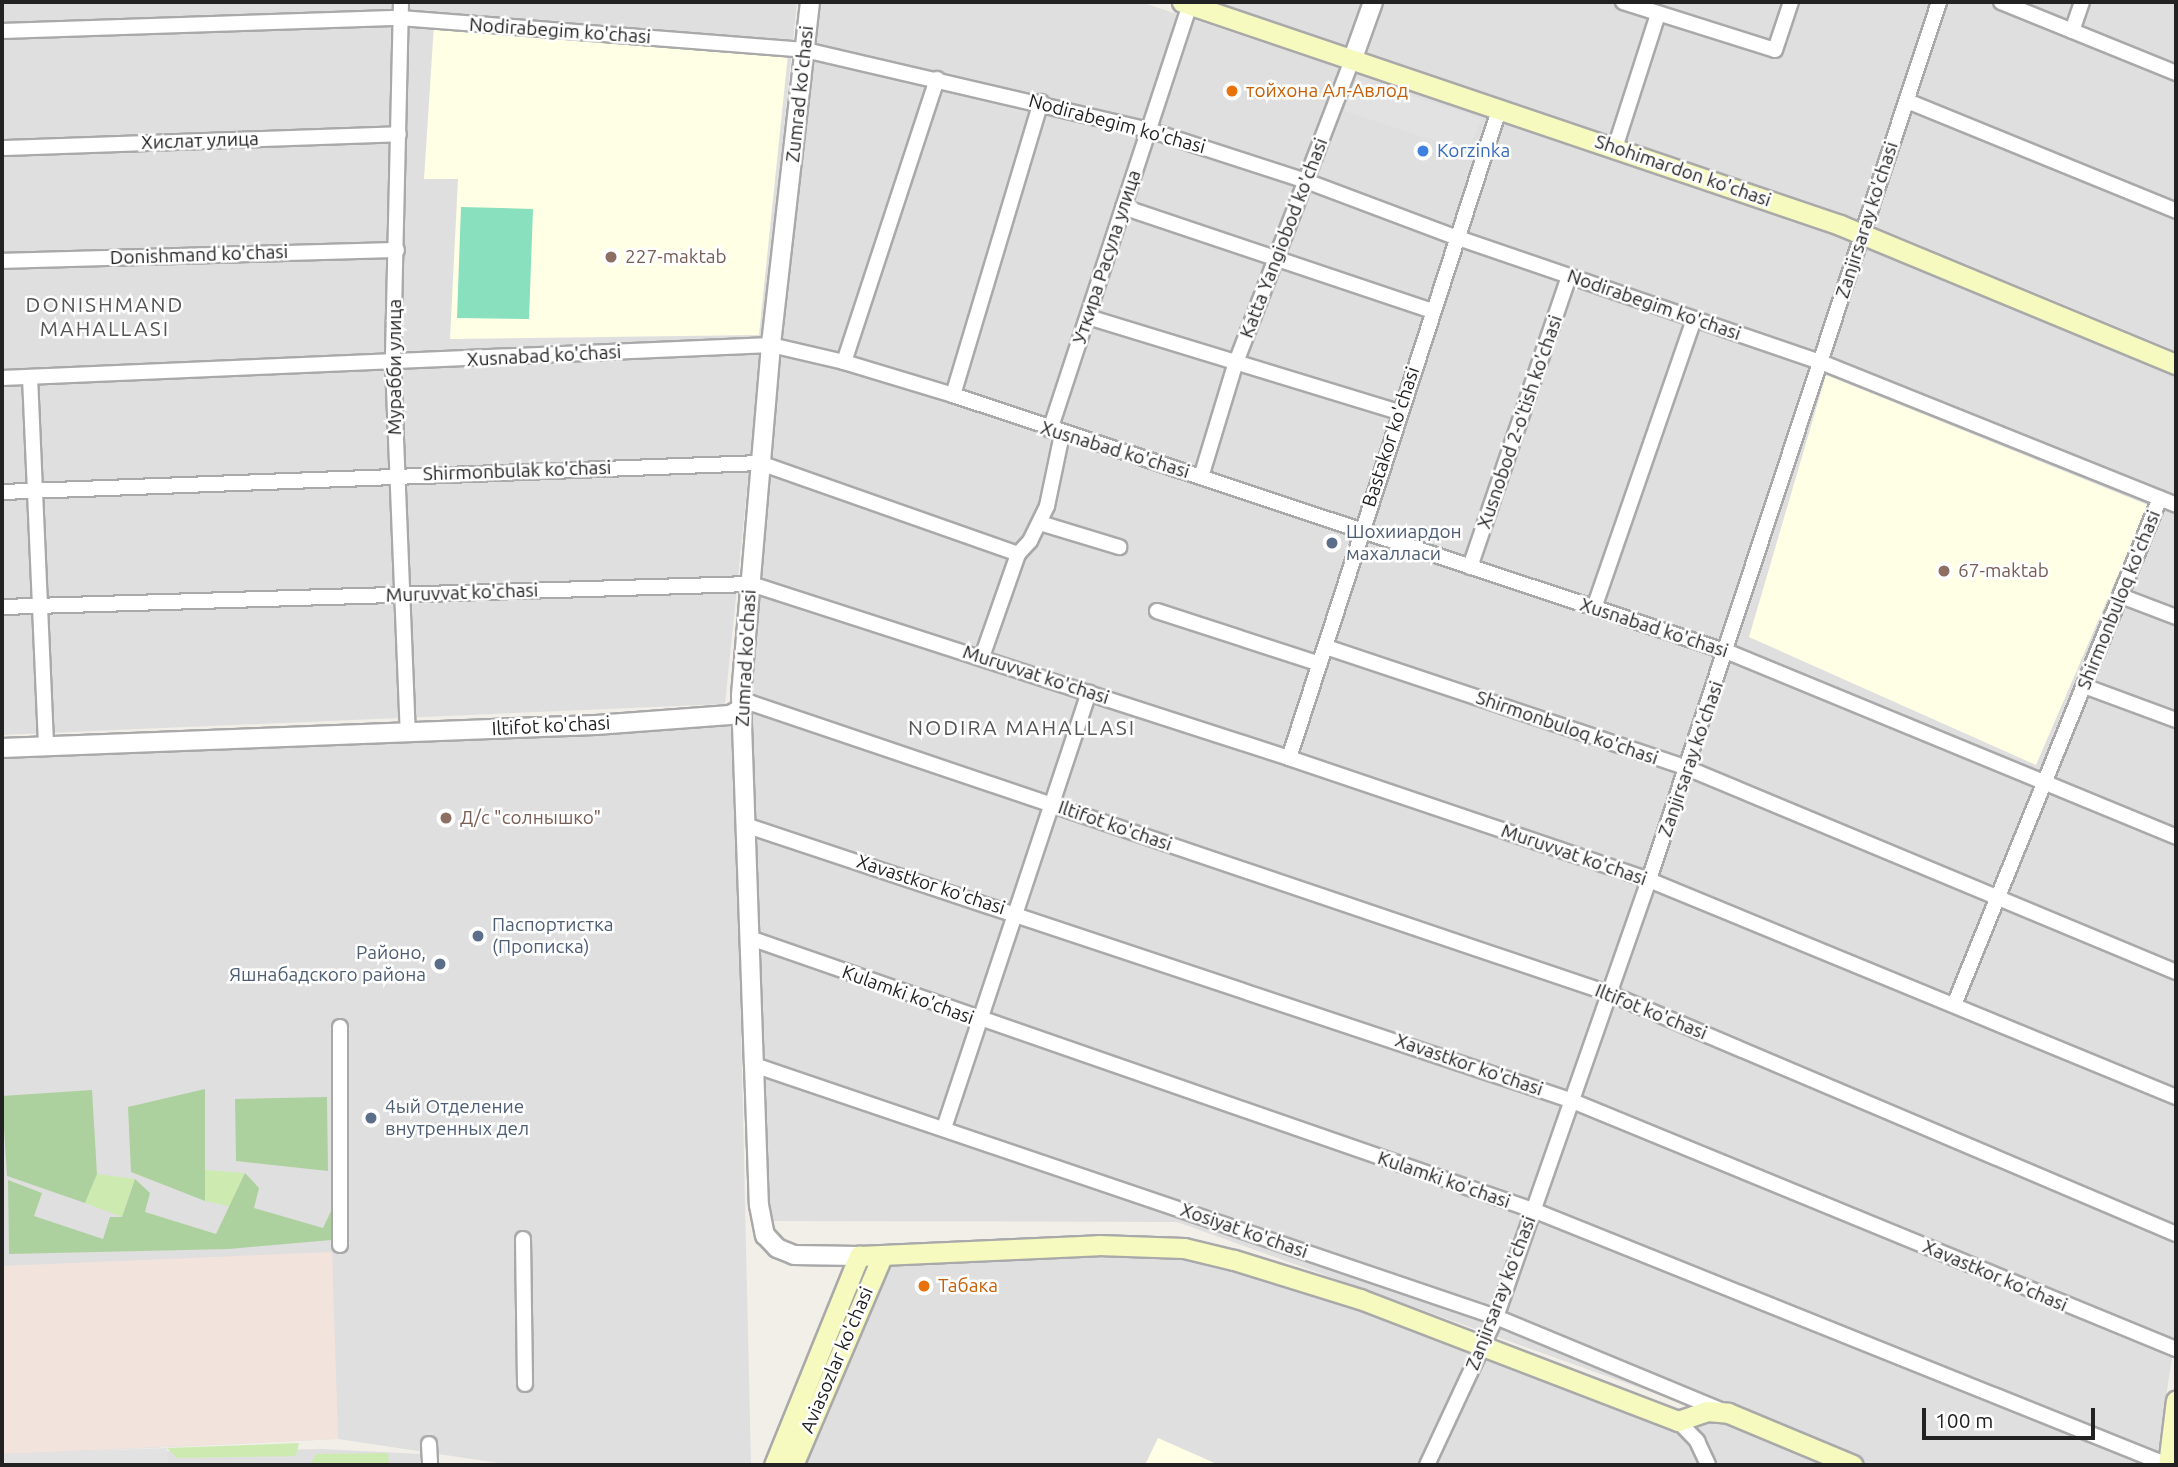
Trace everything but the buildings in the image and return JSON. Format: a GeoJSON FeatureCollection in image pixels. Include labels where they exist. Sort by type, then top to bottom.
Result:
{"type":"FeatureCollection","features":[{"type":"Feature","properties":{"kind":"main road","name":"Shohimardon ko'chasi"},"geometry":{"type":"LineString","coordinates":[[1186,3],[1862,233],[2176,364]]}},
{"type":"Feature","properties":{"kind":"main road","name":"Xosiyat ko'chasi"},"geometry":{"type":"LineString","coordinates":[[882,1255],[1098,1245],[1184,1248],[1360,1299],[1678,1421],[1707,1411],[1728,1413],[1845,1464]]}},
{"type":"Feature","properties":{"kind":"main road","name":"Zumrad ko'chasi"},"geometry":{"type":"LineString","coordinates":[[859,1256],[882,1255]]}},
{"type":"Feature","properties":{"kind":"main road","name":"Aviasozlar ko'chasi"},"geometry":{"type":"LineString","coordinates":[[793,1465],[882,1255]]}},
{"type":"Feature","properties":{"kind":"main road","name":"Aviasozlar ko'chasi"},"geometry":{"type":"LineString","coordinates":[[774,1465],[859,1256]]}},
{"type":"Feature","properties":{"kind":"main road"},"geometry":{"type":"LineString","coordinates":[[2176,1399],[2168,1465],[2176,1464]]}},
{"type":"Feature","properties":{"kind":"street","name":"Мурабби улица"},"geometry":{"type":"LineString","coordinates":[[401,2],[393,363],[408,732]]}},
{"type":"Feature","properties":{"kind":"street","name":"Zumrad ko'chasi"},"geometry":{"type":"LineString","coordinates":[[810,2],[771,345],[741,709],[759,1205],[767,1238],[794,1255],[859,1256]]}},
{"type":"Feature","properties":{"kind":"street","name":"Katta Yangiobod ko'chasi"},"geometry":{"type":"LineString","coordinates":[[1201,477],[1235,365],[1373,2]]}},
{"type":"Feature","properties":{"kind":"street"},"geometry":{"type":"LineString","coordinates":[[1623,2],[1775,50],[1791,2]]}},
{"type":"Feature","properties":{"kind":"street","name":"Zanjirsaray ko'chasi"},"geometry":{"type":"LineString","coordinates":[[1427,1465],[1496,1317],[1649,880],[1728,652],[1939,2]]}},
{"type":"Feature","properties":{"kind":"street"},"geometry":{"type":"LineString","coordinates":[[2001,2],[2176,73]]}},
{"type":"Feature","properties":{"kind":"street"},"geometry":{"type":"LineString","coordinates":[[2073,31],[2082,2]]}},
{"type":"Feature","properties":{"kind":"street","name":"Уткира Расула улица"},"geometry":{"type":"LineString","coordinates":[[982,657],[1018,554],[1040,523],[1053,487],[1056,432],[1088,317],[1149,130],[1186,3]]}},
{"type":"Feature","properties":{"kind":"street"},"geometry":{"type":"LineString","coordinates":[[1615,148],[1658,14]]}},
{"type":"Feature","properties":{"kind":"street","name":"Nodirabegim ko'chasi"},"geometry":{"type":"LineString","coordinates":[[2,32],[400,18],[805,50],[1041,102],[1149,130],[1306,181],[1455,237],[1821,362],[2176,505]]}},
{"type":"Feature","properties":{"kind":"street"},"geometry":{"type":"LineString","coordinates":[[844,362],[937,79]]}},
{"type":"Feature","properties":{"kind":"street"},"geometry":{"type":"LineString","coordinates":[[1907,101],[2176,211]]}},
{"type":"Feature","properties":{"kind":"street"},"geometry":{"type":"LineString","coordinates":[[953,395],[1041,102]]}},
{"type":"Feature","properties":{"kind":"street","name":"Bastakor ko'chasi"},"geometry":{"type":"LineString","coordinates":[[1289,758],[1398,412],[1499,110]]}},
{"type":"Feature","properties":{"kind":"street","name":"Хислат улица"},"geometry":{"type":"LineString","coordinates":[[2,148],[399,134]]}},
{"type":"Feature","properties":{"kind":"street"},"geometry":{"type":"LineString","coordinates":[[1123,207],[1275,261],[1432,311]]}},
{"type":"Feature","properties":{"kind":"street","name":"Donishmand ko'chasi"},"geometry":{"type":"LineString","coordinates":[[2,261],[397,250]]}},
{"type":"Feature","properties":{"kind":"street","name":"Xusnobod 2-o'tish ko'chasi"},"geometry":{"type":"LineString","coordinates":[[1470,567],[1569,277]]}},
{"type":"Feature","properties":{"kind":"street"},"geometry":{"type":"LineString","coordinates":[[1088,317],[1235,365],[1398,412]]}},
{"type":"Feature","properties":{"kind":"street"},"geometry":{"type":"LineString","coordinates":[[1594,608],[1694,319]]}},
{"type":"Feature","properties":{"kind":"street","name":"Xusnabad ko'chasi"},"geometry":{"type":"LineString","coordinates":[[2,378],[771,345],[844,362],[953,395],[1056,432],[1201,477],[1728,652],[2176,837]]}},
{"type":"Feature","properties":{"kind":"street"},"geometry":{"type":"LineString","coordinates":[[30,377],[46,746]]}},
{"type":"Feature","properties":{"kind":"street","name":"Shirmonbulak ko'chasi"},"geometry":{"type":"LineString","coordinates":[[2,492],[760,463],[1018,554]]}},
{"type":"Feature","properties":{"kind":"street","name":"Shirmonbuloq ko'chasi"},"geometry":{"type":"LineString","coordinates":[[1954,1005],[2160,498]]}},
{"type":"Feature","properties":{"kind":"street"},"geometry":{"type":"LineString","coordinates":[[1040,523],[1119,547]]}},
{"type":"Feature","properties":{"kind":"street","name":"Muruvvat ko'chasi"},"geometry":{"type":"LineString","coordinates":[[2,607],[751,584],[1289,758],[1649,880],[2176,1097]]}},
{"type":"Feature","properties":{"kind":"street"},"geometry":{"type":"LineString","coordinates":[[2121,596],[2176,617]]}},
{"type":"Feature","properties":{"kind":"street"},"geometry":{"type":"LineString","coordinates":[[1157,611],[1320,664]]}},
{"type":"Feature","properties":{"kind":"street","name":"Shirmonbuloq ko'chasi"},"geometry":{"type":"LineString","coordinates":[[1326,647],[1687,768],[2176,972]]}},
{"type":"Feature","properties":{"kind":"street"},"geometry":{"type":"LineString","coordinates":[[2084,686],[2176,720]]}},
{"type":"Feature","properties":{"kind":"street"},"geometry":{"type":"LineString","coordinates":[[944,1128],[976,1020],[1089,693]]}},
{"type":"Feature","properties":{"kind":"street","name":"Iltifot ko'chasi"},"geometry":{"type":"LineString","coordinates":[[2,748],[596,725],[730,715],[751,703],[1608,993],[2176,1234]]}},
{"type":"Feature","properties":{"kind":"street","name":"Xavastkor ko'chasi"},"geometry":{"type":"LineString","coordinates":[[745,825],[1014,912],[1570,1100],[2176,1349]]}},
{"type":"Feature","properties":{"kind":"street","name":"Kulamki ko'chasi"},"geometry":{"type":"LineString","coordinates":[[750,938],[976,1020],[1533,1210],[2168,1465]]}},
{"type":"Feature","properties":{"kind":"street"},"geometry":{"type":"LineString","coordinates":[[340,1027],[340,1245]]}},
{"type":"Feature","properties":{"kind":"street","name":"Xosiyat ko'chasi"},"geometry":{"type":"LineString","coordinates":[[754,1065],[1496,1317],[1728,1413]]}},
{"type":"Feature","properties":{"kind":"street"},"geometry":{"type":"LineString","coordinates":[[523,1239],[525,1384]]}},
{"type":"Feature","properties":{"kind":"street"},"geometry":{"type":"LineString","coordinates":[[1678,1421],[1697,1441],[1708,1465]]}},
{"type":"Feature","properties":{"kind":"street"},"geometry":{"type":"LineString","coordinates":[[429,1444],[430,1465]]}},
{"type":"Feature","properties":{"kind":"shaded area"},"geometry":{"type":"Polygon","coordinates":[[[2,2],[797,2],[725,704],[2,735],[2,2]]]}},
{"type":"Feature","properties":{"kind":"shaded area"},"geometry":{"type":"Polygon","coordinates":[[[813,2],[1141,2],[1840,235],[2176,376],[2176,1330],[2156,1465],[793,1465],[882,1256],[1201,1251],[1677,1421],[1704,1411],[1177,1222],[768,1221],[754,935],[752,634],[813,2]]]}},
{"type":"Feature","properties":{"kind":"shaded area"},"geometry":{"type":"Polygon","coordinates":[[[1214,2],[2176,2],[2176,351],[1850,216],[1214,2]]]}},
{"type":"Feature","properties":{"kind":"shaded area","name":"227-maktab"},"geometry":{"type":"Polygon","coordinates":[[[434,25],[788,54],[759,335],[450,339],[458,179],[424,179],[434,25]]]}},
{"type":"Feature","properties":{"kind":"shaded area"},"geometry":{"type":"Polygon","coordinates":[[[1355,78],[1481,118],[1469,152],[1344,111],[1355,78]]]}},
{"type":"Feature","properties":{"kind":"shaded area","name":"67-maktab"},"geometry":{"type":"Polygon","coordinates":[[[1826,375],[2148,505],[2036,765],[1749,637],[1826,375]]]}},
{"type":"Feature","properties":{"kind":"shaded area"},"geometry":{"type":"Polygon","coordinates":[[[734,720],[751,1465],[511,1465],[338,1439],[44,1453],[322,1449],[420,1454],[420,1465],[2,1465],[2,755],[734,720]]]}},
{"type":"Feature","properties":{"kind":"shaded area"},"geometry":{"type":"Polygon","coordinates":[[[332,1252],[338,1439],[2,1454],[2,1266],[332,1252]]]}},
{"type":"Feature","properties":{"kind":"shaded area"},"geometry":{"type":"Polygon","coordinates":[[[1158,1438],[1219,1465],[1145,1465],[1158,1438]]]}},
{"type":"Feature","properties":{"kind":"shaded area"},"geometry":{"type":"Polygon","coordinates":[[[167,1448],[168,1465],[2,1465],[2,1454],[167,1448]]]}},
{"type":"Feature","properties":{"kind":"green space"},"geometry":{"type":"Polygon","coordinates":[[[461,207],[533,209],[529,319],[457,318],[461,207]]]}},
{"type":"Feature","properties":{"kind":"green space"},"geometry":{"type":"Polygon","coordinates":[[[205,1089],[205,1201],[131,1172],[128,1107],[205,1089]]]}},
{"type":"Feature","properties":{"kind":"green space"},"geometry":{"type":"Polygon","coordinates":[[[92,1090],[97,1174],[85,1203],[7,1176],[2,1096],[92,1090]]]}},
{"type":"Feature","properties":{"kind":"green space"},"geometry":{"type":"Polygon","coordinates":[[[327,1097],[328,1171],[236,1161],[235,1099],[327,1097]]]}},
{"type":"Feature","properties":{"kind":"green space"},"geometry":{"type":"Polygon","coordinates":[[[205,1170],[245,1173],[232,1207],[205,1201],[205,1170]]]}},
{"type":"Feature","properties":{"kind":"green space"},"geometry":{"type":"Polygon","coordinates":[[[245,1173],[259,1188],[254,1208],[323,1228],[333,1207],[331,1240],[229,1249],[9,1254],[8,1180],[42,1193],[34,1216],[103,1239],[110,1217],[122,1217],[135,1179],[150,1193],[145,1212],[216,1234],[245,1173]]]}},
{"type":"Feature","properties":{"kind":"green space"},"geometry":{"type":"Polygon","coordinates":[[[97,1174],[135,1179],[122,1217],[85,1203],[97,1174]]]}},
{"type":"Feature","properties":{"kind":"green space"},"geometry":{"type":"Polygon","coordinates":[[[299,1443],[296,1456],[177,1458],[167,1448],[299,1443]]]}},
{"type":"Feature","properties":{"kind":"green space"},"geometry":{"type":"Polygon","coordinates":[[[388,1453],[389,1465],[310,1465],[316,1454],[388,1453]]]}},
{"type":"Feature","properties":{"kind":"place","name":"тойхона Ал-Авлод"},"geometry":{"type":"Point","coordinates":[1232,91]}},
{"type":"Feature","properties":{"kind":"place","name":"Korzinka"},"geometry":{"type":"Point","coordinates":[1423,151]}},
{"type":"Feature","properties":{"kind":"place","name":"227-maktab"},"geometry":{"type":"Point","coordinates":[611,257]}},
{"type":"Feature","properties":{"kind":"place","name":"Шохииардон махалласи"},"geometry":{"type":"Point","coordinates":[1332,543]}},
{"type":"Feature","properties":{"kind":"place","name":"67-maktab"},"geometry":{"type":"Point","coordinates":[1944,571]}},
{"type":"Feature","properties":{"kind":"place","name":"Д/с \"солнышко\""},"geometry":{"type":"Point","coordinates":[446,818]}},
{"type":"Feature","properties":{"kind":"place","name":"Паспортистка (Прописка)"},"geometry":{"type":"Point","coordinates":[478,936]}},
{"type":"Feature","properties":{"kind":"place","name":"Районо, Яшнабадского района"},"geometry":{"type":"Point","coordinates":[440,964]}},
{"type":"Feature","properties":{"kind":"place","name":"4ый Отделение внутренных дел"},"geometry":{"type":"Point","coordinates":[371,1118]}},
{"type":"Feature","properties":{"kind":"place","name":"Табака"},"geometry":{"type":"Point","coordinates":[924,1286]}},
{"type":"Feature","properties":{"kind":"district","name":"DONISHMAND MAHALLASI"},"geometry":{"type":"Point","coordinates":[105,316]}},
{"type":"Feature","properties":{"kind":"district","name":"NODIRA MAHALLASI"},"geometry":{"type":"Point","coordinates":[1022,727]}}]}
